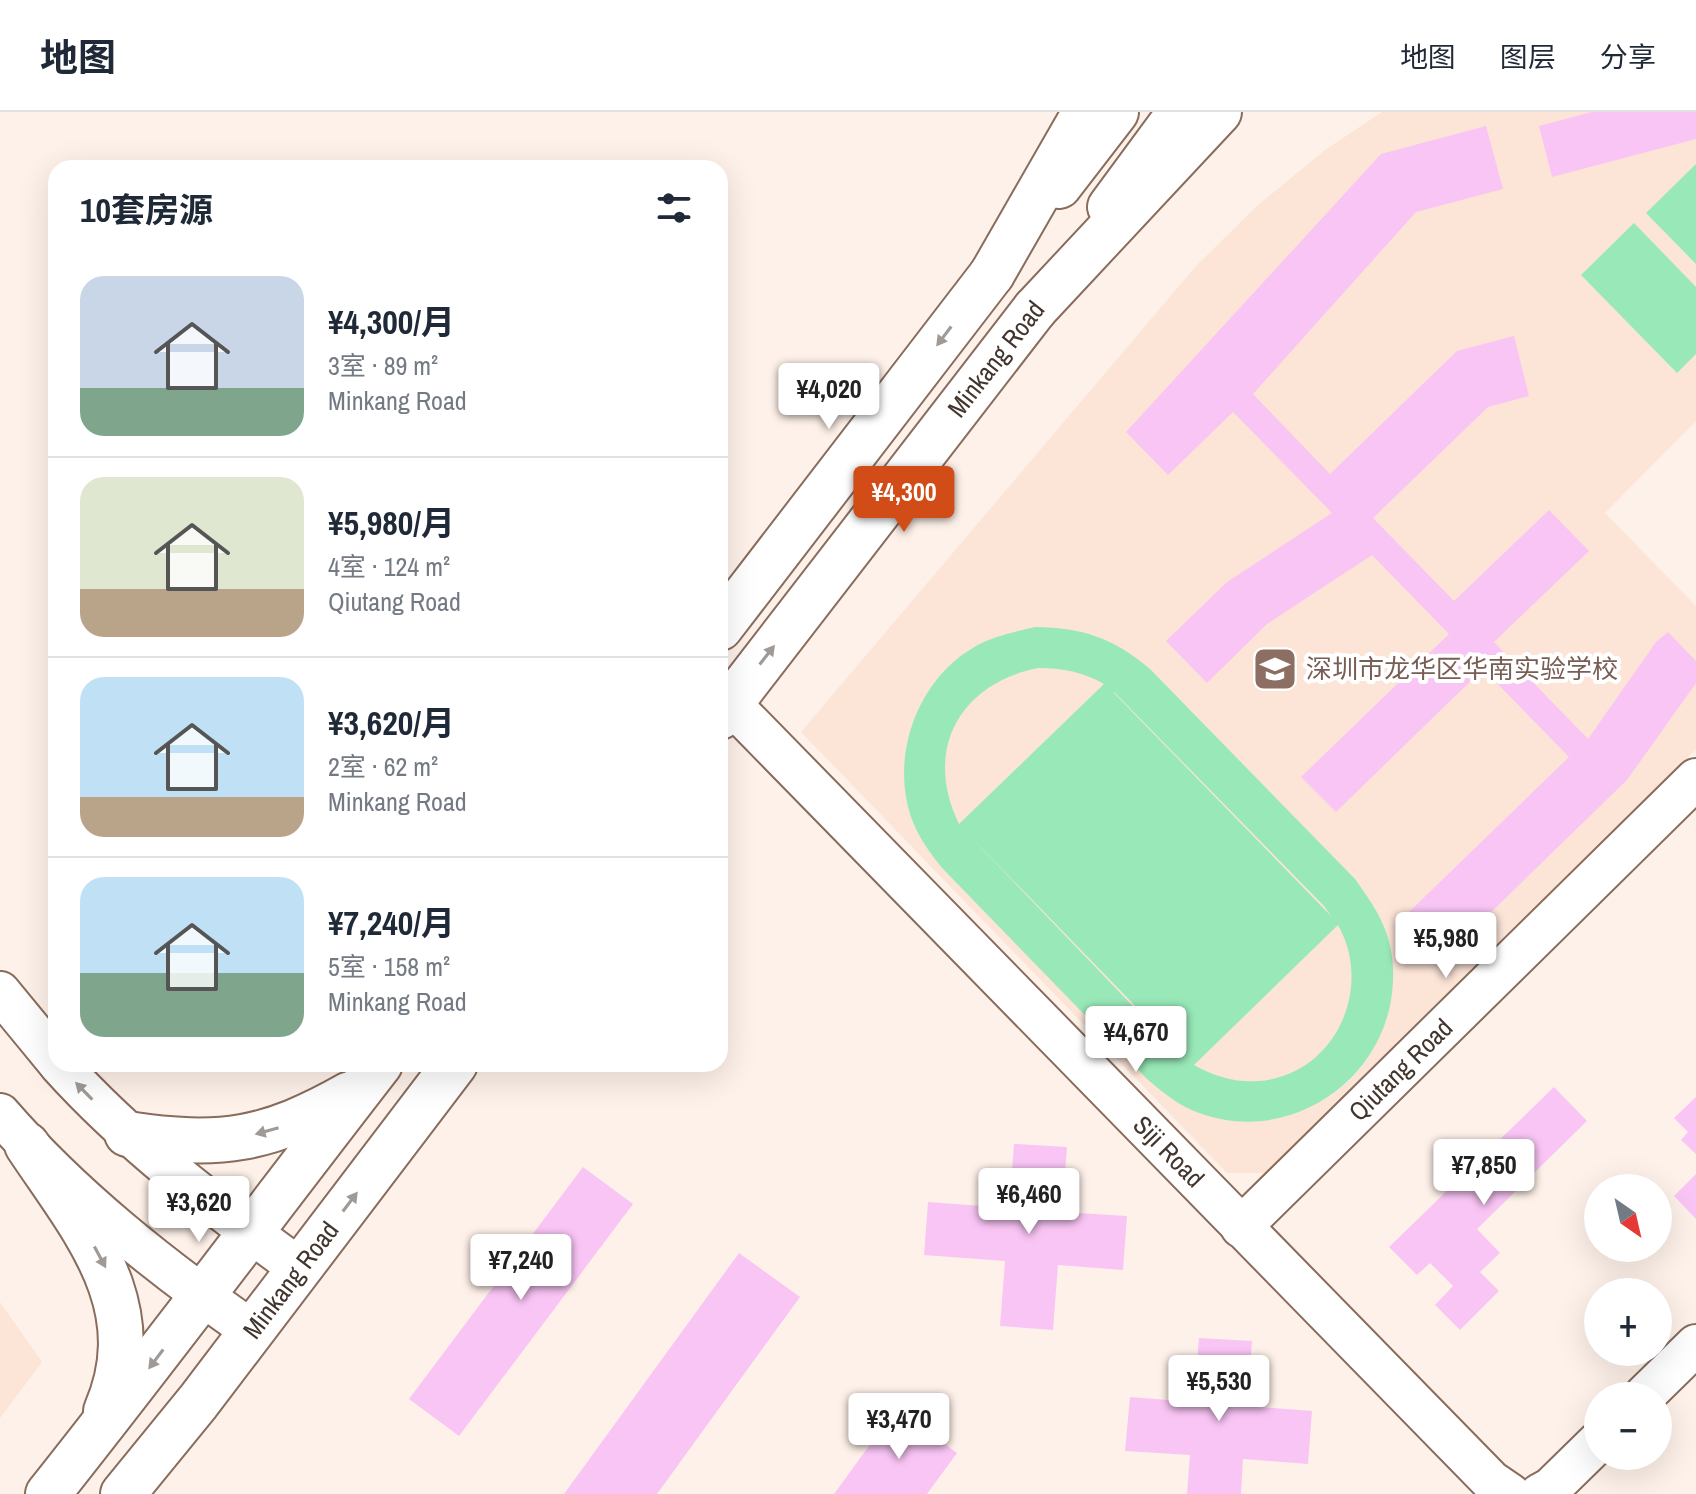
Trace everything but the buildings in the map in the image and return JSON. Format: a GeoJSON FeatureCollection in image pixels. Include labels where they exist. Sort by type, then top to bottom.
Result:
{"type":"FeatureCollection","features":[{"type":"Feature","properties":{"kind":"main road"},"geometry":{"type":"LineString","coordinates":[[992,274],[1085,112]]}},
{"type":"Feature","properties":{"kind":"main road","name":"Minkang Road"},"geometry":{"type":"LineString","coordinates":[[728,618],[1116,112]]}},
{"type":"Feature","properties":{"kind":"main road","name":"Minkang Road"},"geometry":{"type":"LineString","coordinates":[[728,706],[1035,309],[1180,112]]}},
{"type":"Feature","properties":{"kind":"main road"},"geometry":{"type":"LineString","coordinates":[[1035,309],[1219,112]]}},
{"type":"Feature","properties":{"kind":"main road"},"geometry":{"type":"LineString","coordinates":[[789,540],[831,573]]}},
{"type":"Feature","properties":{"kind":"main road","name":"Minkang Road"},"geometry":{"type":"LineString","coordinates":[[123,1494],[252,1331],[449,1072]]}},
{"type":"Feature","properties":{"kind":"main road"},"geometry":{"type":"LineString","coordinates":[[127,1134],[176,1141],[216,1142],[264,1133],[310,1116],[371,1075]]}},
{"type":"Feature","properties":{"kind":"main road"},"geometry":{"type":"LineString","coordinates":[[48,1494],[203,1297],[371,1075]]}},
{"type":"Feature","properties":{"kind":"main road"},"geometry":{"type":"LineString","coordinates":[[13,1129],[96,1249],[109,1274],[121,1340],[119,1373],[96,1435]]}},
{"type":"Feature","properties":{"kind":"street","name":"Siji Road"},"geometry":{"type":"LineString","coordinates":[[728,713],[1491,1481],[1510,1494]]}},
{"type":"Feature","properties":{"kind":"street","name":"Qiutang Road"},"geometry":{"type":"LineString","coordinates":[[1241,1227],[1696,779]]}},
{"type":"Feature","properties":{"kind":"street"},"geometry":{"type":"LineString","coordinates":[[0,992],[48,1050]]}},
{"type":"Feature","properties":{"kind":"street"},"geometry":{"type":"LineString","coordinates":[[68,1072],[127,1134],[250,1233],[299,1268]]}},
{"type":"Feature","properties":{"kind":"street"},"geometry":{"type":"LineString","coordinates":[[13,1129],[88,1203],[203,1297],[252,1331]]}},
{"type":"Feature","properties":{"kind":"street"},"geometry":{"type":"LineString","coordinates":[[1658,1382],[1696,1345]]}},
{"type":"Feature","properties":{"kind":"street"},"geometry":{"type":"LineString","coordinates":[[1540,1494],[1551,1488],[1584,1456]]}},
{"type":"Feature","properties":{"kind":"shaded area","name":"深圳市龙华区华南实验学校"},"geometry":{"type":"Polygon","coordinates":[[[1382,112],[1696,112],[1696,421],[1605,513],[1696,606],[1696,749],[1264,1173],[1227,1173],[801,732],[1196,266],[1258,205],[1325,150],[1382,112]]]}},
{"type":"Feature","properties":{"kind":"shaded area"},"geometry":{"type":"Polygon","coordinates":[[[0,1302],[42,1362],[0,1418],[0,1302]]]}},
{"type":"Feature","properties":{"kind":"green space"},"geometry":{"type":"Polygon","coordinates":[[[1696,164],[1696,264],[1646,213],[1696,164]]]}},
{"type":"Feature","properties":{"kind":"green space"},"geometry":{"type":"Polygon","coordinates":[[[1634,223],[1696,287],[1696,354],[1677,373],[1581,275],[1634,223]]]}},
{"type":"Feature","properties":{"kind":"green space"},"geometry":{"type":"Polygon","coordinates":[[[1035,627],[1068,629],[1096,636],[1123,649],[1150,669],[1355,879],[1372,904],[1391,951],[1393,981],[1389,1010],[1378,1039],[1362,1065],[1341,1087],[1317,1104],[1289,1115],[1260,1121],[1230,1121],[1199,1113],[1172,1099],[1148,1080],[943,869],[921,838],[905,793],[904,769],[907,744],[924,698],[956,660],[976,646],[1035,627]],[[1038,668],[1010,676],[987,689],[969,705],[955,724],[947,746],[945,771],[949,797],[959,824],[1104,684],[1056,669],[1038,668]],[[1114,693],[1331,916],[1324,906],[1114,693]],[[966,832],[1175,1050],[1186,1058],[966,832]],[[1338,925],[1194,1065],[1225,1078],[1259,1081],[1286,1075],[1308,1063],[1327,1046],[1349,1000],[1352,975],[1348,950],[1338,925]]]}},
{"type":"Feature","properties":{"kind":"place","name":"深圳市龙华区华南实验学校"},"geometry":{"type":"Point","coordinates":[1275,669]}}]}
